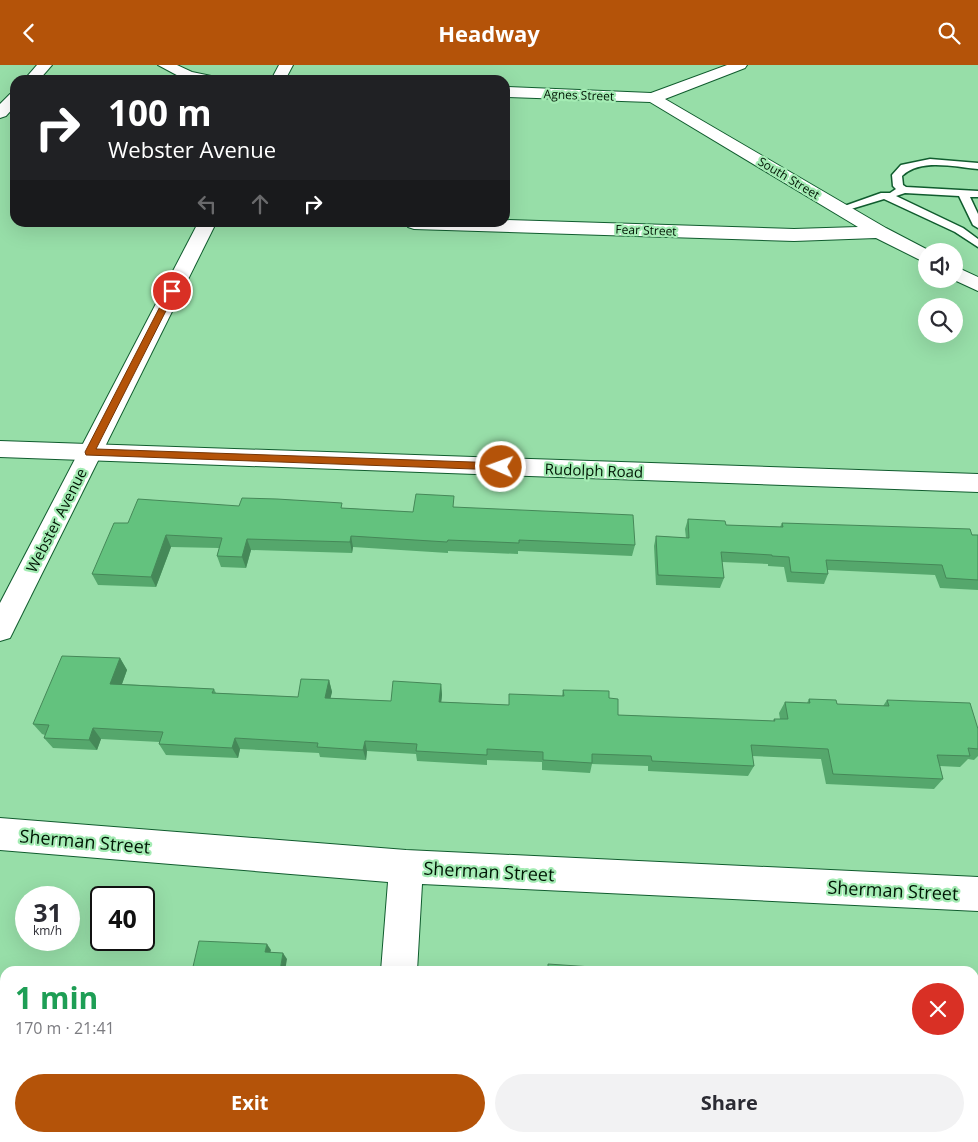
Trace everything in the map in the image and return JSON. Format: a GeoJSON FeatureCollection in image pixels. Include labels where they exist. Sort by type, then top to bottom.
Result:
{"type":"FeatureCollection","features":[{"type":"Feature","properties":{"kind":"street"},"geometry":{"type":"LineString","coordinates":[[36,75],[45,65]]}},
{"type":"Feature","properties":{"kind":"street"},"geometry":{"type":"LineString","coordinates":[[165,65],[186,75]]}},
{"type":"Feature","properties":{"kind":"street"},"geometry":{"type":"LineString","coordinates":[[653,98],[740,65]]}},
{"type":"Feature","properties":{"kind":"street","name":"Agnes Street"},"geometry":{"type":"LineString","coordinates":[[510,92],[653,98]]}},
{"type":"Feature","properties":{"kind":"street","name":"South Street"},"geometry":{"type":"LineString","coordinates":[[653,98],[878,232],[918,253]]}},
{"type":"Feature","properties":{"kind":"street"},"geometry":{"type":"LineString","coordinates":[[0,113],[10,102]]}},
{"type":"Feature","properties":{"kind":"street","name":"Fear Street"},"geometry":{"type":"LineString","coordinates":[[510,226],[794,235],[878,232]]}},
{"type":"Feature","properties":{"kind":"street","name":"Webster Avenue"},"geometry":{"type":"LineString","coordinates":[[0,630],[205,227]]}},
{"type":"Feature","properties":{"kind":"street"},"geometry":{"type":"LineString","coordinates":[[963,277],[978,285]]}},
{"type":"Feature","properties":{"kind":"street","name":"Rudolph Road"},"geometry":{"type":"LineString","coordinates":[[0,449],[978,483]]}},
{"type":"Feature","properties":{"kind":"street","name":"Sherman Street"},"geometry":{"type":"LineString","coordinates":[[0,834],[406,867],[978,894]]}},
{"type":"Feature","properties":{"kind":"street"},"geometry":{"type":"LineString","coordinates":[[399,966],[406,867]]}},
{"type":"Feature","properties":{"kind":"lane"},"geometry":{"type":"LineString","coordinates":[[904,190],[898,186],[897,175],[905,167],[930,163],[978,166]]}},
{"type":"Feature","properties":{"kind":"lane"},"geometry":{"type":"LineString","coordinates":[[841,209],[904,190],[978,194]]}},
{"type":"Feature","properties":{"kind":"lane"},"geometry":{"type":"LineString","coordinates":[[963,193],[978,225]]}},
{"type":"Feature","properties":{"kind":"lane"},"geometry":{"type":"LineString","coordinates":[[885,195],[960,230],[978,244]]}},
{"type":"Feature","properties":{"kind":"building"},"geometry":{"type":"Polygon","coordinates":[[[416,494],[454,496],[453,507],[633,515],[635,545],[519,540],[519,543],[448,540],[447,542],[351,536],[350,542],[247,539],[242,557],[217,556],[222,538],[166,535],[151,577],[92,574],[114,523],[128,523],[138,499],[239,506],[242,498],[277,499],[342,503],[341,508],[413,512],[416,494]]]}},
{"type":"Feature","properties":{"kind":"building"},"geometry":{"type":"Polygon","coordinates":[[[688,519],[725,521],[726,525],[783,527],[782,523],[970,529],[972,535],[978,535],[978,580],[946,578],[942,565],[826,560],[828,574],[791,572],[789,557],[721,552],[724,578],[658,575],[656,536],[689,538],[688,519]]]}},
{"type":"Feature","properties":{"kind":"building"},"geometry":{"type":"Polygon","coordinates":[[[62,656],[120,658],[110,684],[214,689],[212,693],[298,697],[301,679],[329,680],[325,698],[391,701],[393,681],[441,684],[439,702],[509,705],[509,694],[564,696],[563,690],[609,691],[609,698],[618,699],[618,715],[775,721],[774,719],[788,719],[785,702],[810,703],[809,699],[836,700],[837,704],[889,706],[887,700],[970,703],[978,729],[978,749],[968,748],[970,756],[937,755],[943,779],[833,774],[828,749],[751,745],[754,766],[652,761],[651,756],[592,754],[592,763],[543,760],[543,752],[487,749],[487,755],[416,751],[417,744],[365,741],[363,750],[317,747],[318,743],[235,738],[232,748],[159,744],[163,732],[93,728],[89,740],[44,738],[49,725],[33,724],[62,656]]]}},
{"type":"Feature","properties":{"kind":"building"},"geometry":{"type":"Polygon","coordinates":[[[199,941],[267,944],[265,952],[283,953],[281,966],[193,966],[199,941]]]}},
{"type":"Feature","properties":{"kind":"building"},"geometry":{"type":"Polygon","coordinates":[[[548,964],[577,966],[548,966],[548,964]]]}},
{"type":"Feature","properties":{"kind":"route"},"geometry":{"type":"LineString","coordinates":[[172,291],[90,452],[501,467]]}}]}
